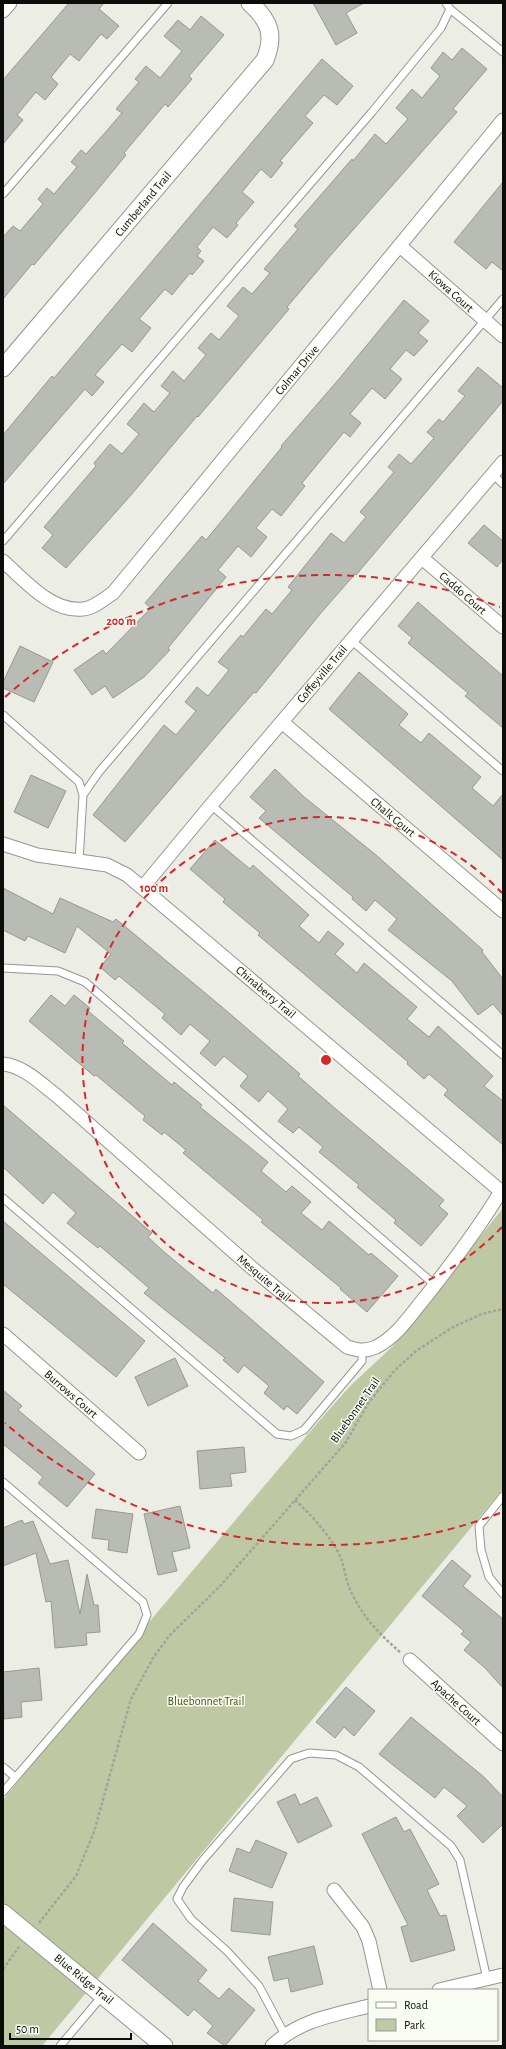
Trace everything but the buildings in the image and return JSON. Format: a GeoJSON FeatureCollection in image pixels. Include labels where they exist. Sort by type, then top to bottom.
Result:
{"type":"FeatureCollection","features":[{"type":"Feature","properties":{"kind":"street"},"geometry":{"type":"LineString","coordinates":[[3,11],[10,3]]}},
{"type":"Feature","properties":{"kind":"street","name":"Cumberland Trail"},"geometry":{"type":"LineString","coordinates":[[3,368],[266,60],[270,47],[271,36],[268,25],[262,13],[250,3]]}},
{"type":"Feature","properties":{"kind":"street","name":"Colmar Drive"},"geometry":{"type":"LineString","coordinates":[[3,561],[44,598],[63,606],[82,610],[94,606],[112,593],[503,120]]}},
{"type":"Feature","properties":{"kind":"street","name":"Kiowa Court"},"geometry":{"type":"LineString","coordinates":[[400,246],[503,336]]}},
{"type":"Feature","properties":{"kind":"street","name":"Coffeyville Trail"},"geometry":{"type":"LineString","coordinates":[[143,887],[503,462]]}},
{"type":"Feature","properties":{"kind":"street","name":"Caddo Court"},"geometry":{"type":"LineString","coordinates":[[422,558],[503,627]]}},
{"type":"Feature","properties":{"kind":"street","name":"Chalk Court"},"geometry":{"type":"LineString","coordinates":[[282,722],[503,911]]}},
{"type":"Feature","properties":{"kind":"street","name":"Chinaberry Trail"},"geometry":{"type":"LineString","coordinates":[[3,844],[37,855],[107,865],[127,875],[502,1191]]}},
{"type":"Feature","properties":{"kind":"street","name":"Mesquite Trail"},"geometry":{"type":"LineString","coordinates":[[3,1064],[12,1065],[24,1071],[57,1096],[246,1263],[347,1347],[362,1351]]}},
{"type":"Feature","properties":{"kind":"street"},"geometry":{"type":"LineString","coordinates":[[362,1351],[375,1348],[395,1334],[435,1285],[485,1219],[502,1191]]}},
{"type":"Feature","properties":{"kind":"street","name":"Burrows Court"},"geometry":{"type":"LineString","coordinates":[[3,1334],[139,1453]]}},
{"type":"Feature","properties":{"kind":"street","name":"Apache Court"},"geometry":{"type":"LineString","coordinates":[[410,1660],[503,1744]]}},
{"type":"Feature","properties":{"kind":"street"},"geometry":{"type":"LineString","coordinates":[[334,1890],[363,1927],[369,1942],[380,1989]]}},
{"type":"Feature","properties":{"kind":"street","name":"Blue Ridge Trail"},"geometry":{"type":"LineString","coordinates":[[3,1912],[104,1994],[164,2046]]}},
{"type":"Feature","properties":{"kind":"street"},"geometry":{"type":"LineString","coordinates":[[443,1989],[503,1975]]}},
{"type":"Feature","properties":{"kind":"street"},"geometry":{"type":"LineString","coordinates":[[272,2046],[285,2035],[315,2019],[368,2006]]}},
{"type":"Feature","properties":{"kind":"lane"},"geometry":{"type":"LineString","coordinates":[[3,194],[168,3]]}},
{"type":"Feature","properties":{"kind":"lane"},"geometry":{"type":"LineString","coordinates":[[3,542],[377,106],[441,28],[448,6],[503,52]]}},
{"type":"Feature","properties":{"kind":"lane"},"geometry":{"type":"LineString","coordinates":[[83,795],[104,766],[503,299]]}},
{"type":"Feature","properties":{"kind":"lane"},"geometry":{"type":"LineString","coordinates":[[493,475],[503,484]]}},
{"type":"Feature","properties":{"kind":"lane"},"geometry":{"type":"LineString","coordinates":[[351,640],[503,771]]}},
{"type":"Feature","properties":{"kind":"lane"},"geometry":{"type":"LineString","coordinates":[[3,715],[78,782],[83,795],[79,861]]}},
{"type":"Feature","properties":{"kind":"lane"},"geometry":{"type":"LineString","coordinates":[[211,805],[503,1055]]}},
{"type":"Feature","properties":{"kind":"lane"},"geometry":{"type":"LineString","coordinates":[[3,968],[58,971],[85,982],[435,1285]]}},
{"type":"Feature","properties":{"kind":"lane"},"geometry":{"type":"LineString","coordinates":[[3,1198],[277,1434],[292,1436],[304,1430],[362,1361],[362,1351]]}},
{"type":"Feature","properties":{"kind":"lane"},"geometry":{"type":"LineString","coordinates":[[3,1482],[143,1602],[146,1615],[139,1634],[3,1792]]}},
{"type":"Feature","properties":{"kind":"lane"},"geometry":{"type":"LineString","coordinates":[[503,1496],[479,1526],[481,1550],[489,1577],[503,1594]]}},
{"type":"Feature","properties":{"kind":"lane"},"geometry":{"type":"LineString","coordinates":[[285,2035],[259,1986],[227,1951],[191,1919],[177,1899],[183,1887],[203,1860],[290,1759],[309,1753],[336,1755],[359,1768],[451,1846],[460,1860],[487,1979]]}},
{"type":"Feature","properties":{"kind":"lane"},"geometry":{"type":"LineString","coordinates":[[3,1767],[15,1777]]}},
{"type":"Feature","properties":{"kind":"lane"},"geometry":{"type":"LineString","coordinates":[[60,2046],[104,1994]]}},
{"type":"Feature","properties":{"kind":"path","name":"Bluebonnet Trail"},"geometry":{"type":"LineString","coordinates":[[39,1922],[76,1876],[94,1832],[131,1698],[153,1658],[169,1636],[221,1585],[346,1442],[369,1402],[400,1365],[416,1351],[453,1327],[482,1314],[503,1309]]}},
{"type":"Feature","properties":{"kind":"path"},"geometry":{"type":"LineString","coordinates":[[296,1500],[322,1526],[339,1553],[349,1588],[364,1615],[384,1638],[410,1660]]}},
{"type":"Feature","properties":{"kind":"path"},"geometry":{"type":"LineString","coordinates":[[3,1969],[4,1964],[18,1948]]}},
{"type":"Feature","properties":{"kind":"green space","name":"Bluebonnet Trail"},"geometry":{"type":"Polygon","coordinates":[[[503,1208],[503,1489],[42,2046],[3,2046],[3,1800],[139,1634],[320,1420],[351,1385],[393,1346],[503,1208]]]}}]}
